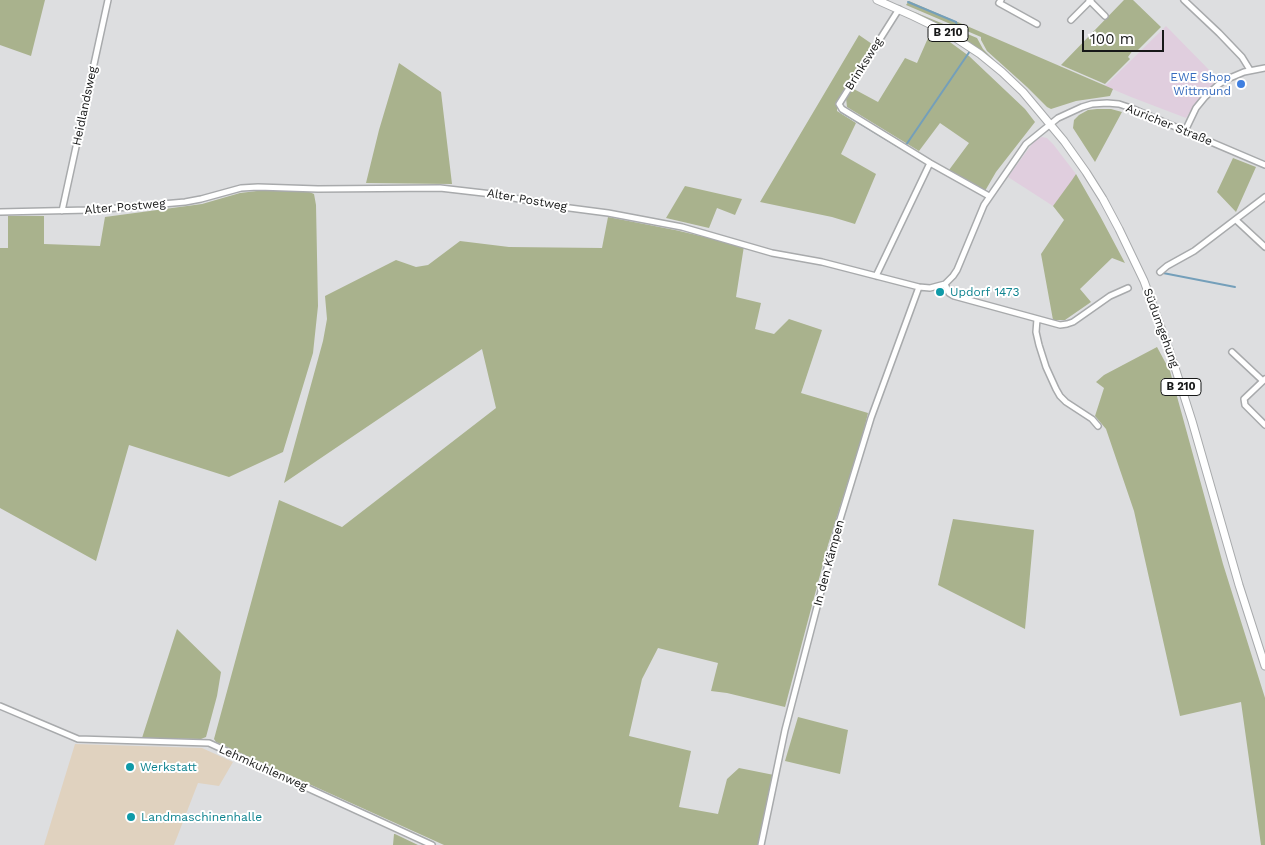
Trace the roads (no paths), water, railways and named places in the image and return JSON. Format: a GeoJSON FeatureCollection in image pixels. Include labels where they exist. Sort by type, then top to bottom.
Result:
{"type":"FeatureCollection","features":[{"type":"Feature","properties":{"kind":"main road","name":"B 210"},"geometry":{"type":"LineString","coordinates":[[877,0],[948,33],[980,54],[1023,92],[1050,124]]}},
{"type":"Feature","properties":{"kind":"main road","name":"Südumgehung"},"geometry":{"type":"LineString","coordinates":[[1050,124],[1086,172],[1103,199],[1147,290],[1190,412],[1238,585],[1265,666]]}},
{"type":"Feature","properties":{"kind":"street","name":"Heidlandsweg"},"geometry":{"type":"LineString","coordinates":[[62,211],[108,0]]}},
{"type":"Feature","properties":{"kind":"street"},"geometry":{"type":"LineString","coordinates":[[1001,0],[999,4],[1037,24]]}},
{"type":"Feature","properties":{"kind":"street"},"geometry":{"type":"LineString","coordinates":[[1070,20],[1090,0],[1105,16]]}},
{"type":"Feature","properties":{"kind":"street"},"geometry":{"type":"LineString","coordinates":[[1184,0],[1242,57],[1250,70]]}},
{"type":"Feature","properties":{"kind":"street","name":"Brinksweg"},"geometry":{"type":"LineString","coordinates":[[899,9],[839,104],[842,109],[930,163],[989,196]]}},
{"type":"Feature","properties":{"kind":"street"},"geometry":{"type":"LineString","coordinates":[[1185,131],[1196,108],[1212,90],[1225,80],[1250,70],[1265,68]]}},
{"type":"Feature","properties":{"kind":"street","name":"Auricher Straße"},"geometry":{"type":"LineString","coordinates":[[945,284],[954,276],[957,270],[979,214],[989,196],[1026,144],[1058,118],[1082,106],[1107,103],[1119,104],[1265,165]]}},
{"type":"Feature","properties":{"kind":"street"},"geometry":{"type":"LineString","coordinates":[[876,276],[930,163]]}},
{"type":"Feature","properties":{"kind":"street","name":"Alter Postweg"},"geometry":{"type":"LineString","coordinates":[[0,212],[62,211],[185,202],[241,188],[258,187],[318,189],[440,188],[492,194],[608,213],[682,228],[772,252],[822,262],[919,287],[930,288],[945,284]]}},
{"type":"Feature","properties":{"kind":"street"},"geometry":{"type":"LineString","coordinates":[[1160,272],[1194,251],[1265,197]]}},
{"type":"Feature","properties":{"kind":"street"},"geometry":{"type":"LineString","coordinates":[[1236,220],[1265,247]]}},
{"type":"Feature","properties":{"kind":"street"},"geometry":{"type":"LineString","coordinates":[[945,284],[949,293],[954,296],[1060,325],[1067,324],[1082,316],[1110,296],[1128,288]]}},
{"type":"Feature","properties":{"kind":"street","name":"In den Kämpen"},"geometry":{"type":"LineString","coordinates":[[760,845],[785,730],[838,526],[871,418],[919,287]]}},
{"type":"Feature","properties":{"kind":"street"},"geometry":{"type":"LineString","coordinates":[[1037,319],[1036,332],[1039,346],[1046,367],[1060,396],[1092,419],[1098,426]]}},
{"type":"Feature","properties":{"kind":"street"},"geometry":{"type":"LineString","coordinates":[[1232,352],[1264,380],[1244,399],[1245,405],[1265,425]]}},
{"type":"Feature","properties":{"kind":"street","name":"Lehmkuhlenweg"},"geometry":{"type":"LineString","coordinates":[[0,706],[78,739],[208,743],[432,845]]}},
{"type":"Feature","properties":{"kind":"waterway"},"geometry":{"type":"LineString","coordinates":[[908,2],[956,22],[957,26]]}},
{"type":"Feature","properties":{"kind":"waterway"},"geometry":{"type":"LineString","coordinates":[[906,145],[969,50]]}},
{"type":"Feature","properties":{"kind":"waterway"},"geometry":{"type":"LineString","coordinates":[[841,112],[902,149]]}},
{"type":"Feature","properties":{"kind":"waterway"},"geometry":{"type":"LineString","coordinates":[[1163,273],[1235,287]]}},
{"type":"Feature","properties":{"kind":"place","name":"EWE Shop Wittmund"},"geometry":{"type":"Point","coordinates":[1241,84]}},
{"type":"Feature","properties":{"kind":"place","name":"Updorf 1473"},"geometry":{"type":"Point","coordinates":[940,292]}},
{"type":"Feature","properties":{"kind":"place","name":"Werkstatt"},"geometry":{"type":"Point","coordinates":[130,767]}},
{"type":"Feature","properties":{"kind":"place","name":"Landmaschinenhalle"},"geometry":{"type":"Point","coordinates":[131,817]}}]}
